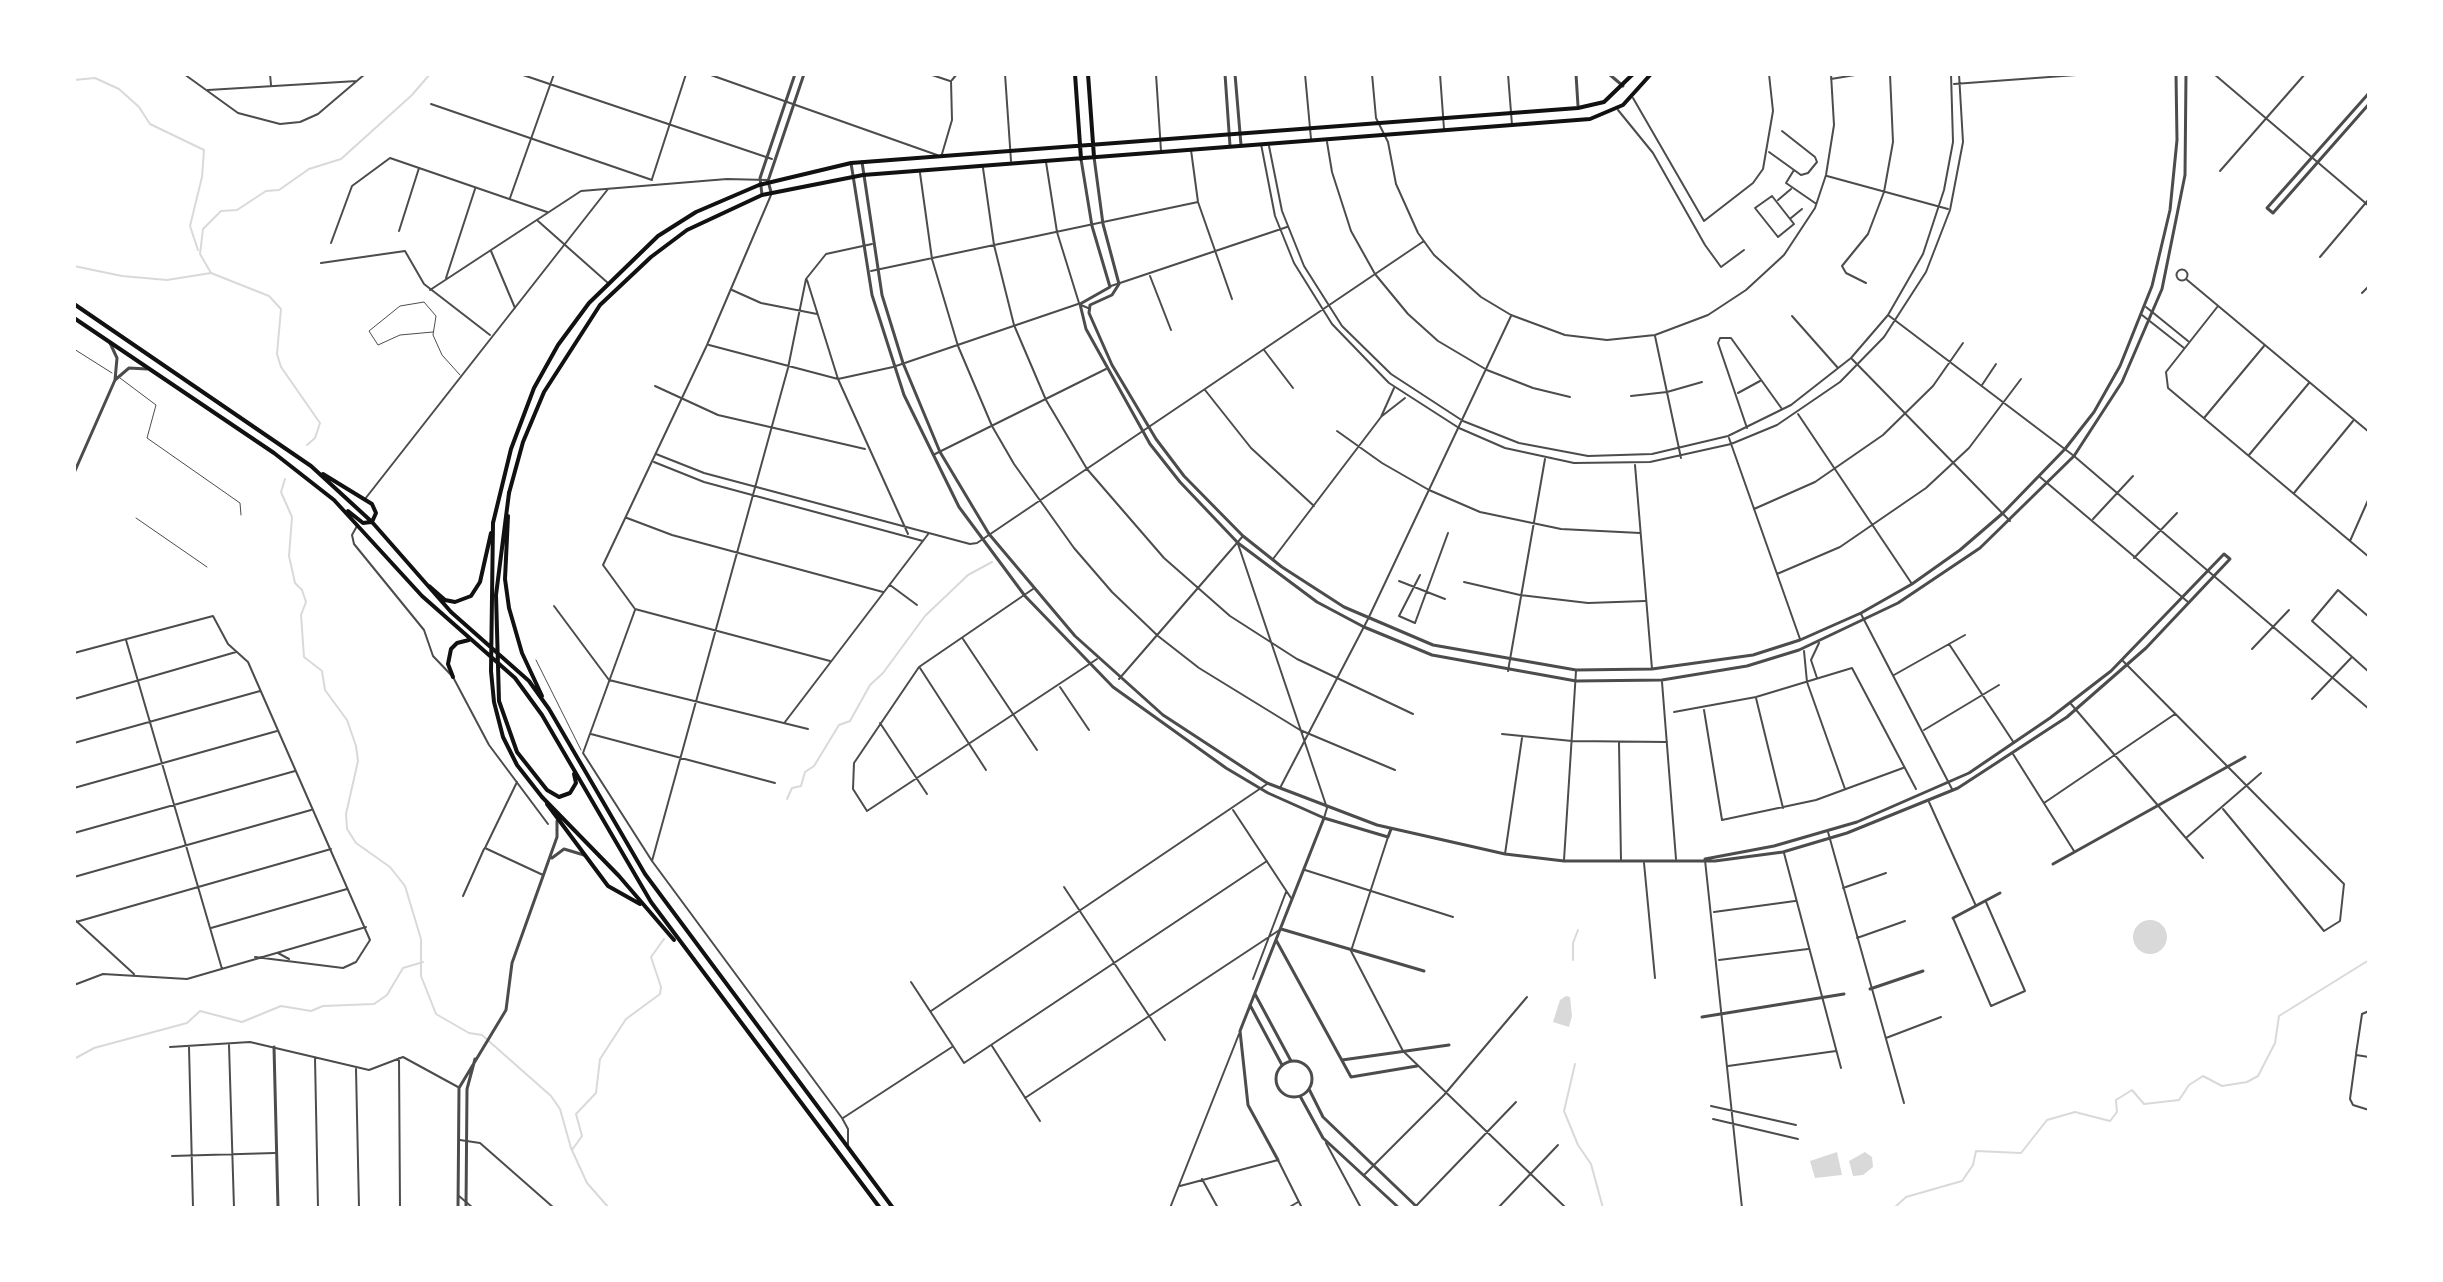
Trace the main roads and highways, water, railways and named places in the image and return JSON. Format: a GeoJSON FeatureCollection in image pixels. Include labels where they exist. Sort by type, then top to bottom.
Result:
{"type":"FeatureCollection","features":[{"type":"Feature","properties":{"kind":"main road"},"geometry":{"type":"LineString","coordinates":[[1075,74],[1081,159]]}},
{"type":"Feature","properties":{"kind":"main road"},"geometry":{"type":"LineString","coordinates":[[1088,74],[1094,157]]}},
{"type":"Feature","properties":{"kind":"main road"},"geometry":{"type":"LineString","coordinates":[[411,569],[445,600],[464,600],[480,582],[511,449],[534,388],[570,329],[612,278],[649,243],[686,217],[768,181],[862,162],[1578,108],[1604,102],[1633,74]]}},
{"type":"Feature","properties":{"kind":"main road"},"geometry":{"type":"LineString","coordinates":[[563,750],[576,783],[570,793],[559,797],[538,781],[508,735],[494,672],[498,566],[509,493],[520,451],[544,392],[578,335],[620,285],[656,252],[703,221],[771,192],[853,176],[1590,119],[1617,109],[1651,74]]}},
{"type":"Feature","properties":{"kind":"main road"},"geometry":{"type":"LineString","coordinates":[[1623,86],[1632,97]]}},
{"type":"Feature","properties":{"kind":"main road"},"geometry":{"type":"LineString","coordinates":[[1079,131],[1086,136],[1092,131]]}},
{"type":"Feature","properties":{"kind":"main road"},"geometry":{"type":"LineString","coordinates":[[649,243],[656,252]]}},
{"type":"Feature","properties":{"kind":"main road"},"geometry":{"type":"LineString","coordinates":[[612,278],[620,285]]}},
{"type":"Feature","properties":{"kind":"main road"},"geometry":{"type":"LineString","coordinates":[[74,304],[311,466],[365,499],[375,508],[369,523]]}},
{"type":"Feature","properties":{"kind":"main road"},"geometry":{"type":"LineString","coordinates":[[74,318],[274,453],[369,523]]}},
{"type":"Feature","properties":{"kind":"main road"},"geometry":{"type":"LineString","coordinates":[[570,329],[578,335]]}},
{"type":"Feature","properties":{"kind":"main road"},"geometry":{"type":"LineString","coordinates":[[511,449],[520,451]]}},
{"type":"Feature","properties":{"kind":"main road"},"geometry":{"type":"LineString","coordinates":[[311,466],[369,523],[451,612],[513,665],[549,709]]}},
{"type":"Feature","properties":{"kind":"main road"},"geometry":{"type":"LineString","coordinates":[[509,493],[505,579],[509,608],[522,653],[549,709],[645,874],[893,1208]]}},
{"type":"Feature","properties":{"kind":"main road"},"geometry":{"type":"LineString","coordinates":[[334,500],[422,596],[515,678],[563,750],[651,902],[686,953],[880,1208]]}},
{"type":"Feature","properties":{"kind":"main road"},"geometry":{"type":"LineString","coordinates":[[358,525],[369,523]]}},
{"type":"Feature","properties":{"kind":"main road"},"geometry":{"type":"LineString","coordinates":[[493,523],[491,631],[494,702],[503,737],[517,765],[608,886],[637,901],[651,914]]}},
{"type":"Feature","properties":{"kind":"main road"},"geometry":{"type":"LineString","coordinates":[[453,677],[448,664],[451,649],[461,641],[471,640]]}},
{"type":"Feature","properties":{"kind":"main road"},"geometry":{"type":"LineString","coordinates":[[542,797],[619,876],[686,953]]}},
{"type":"Feature","properties":{"kind":"waterway"},"geometry":{"type":"LineString","coordinates":[[307,445],[315,438],[320,423],[281,367],[277,354],[281,309],[269,296],[211,273],[200,254],[203,229],[221,211],[237,210],[266,191],[279,190],[309,169],[341,159],[412,95],[430,74]]}},
{"type":"Feature","properties":{"kind":"waterway"},"geometry":{"type":"LineString","coordinates":[[74,80],[95,78],[119,89],[139,107],[150,124],[204,150],[202,177],[190,226],[198,250]]}},
{"type":"Feature","properties":{"kind":"waterway"},"geometry":{"type":"LineString","coordinates":[[74,266],[122,276],[167,280],[211,273]]}},
{"type":"Feature","properties":{"kind":"waterway"},"geometry":{"type":"LineString","coordinates":[[285,479],[281,492],[292,517],[289,556],[295,583],[302,590],[306,602],[301,615],[304,657],[322,671],[325,690],[347,720],[356,746],[358,761],[346,814],[347,829],[356,843],[390,867],[405,886],[421,939],[421,976],[436,1014],[469,1033],[482,1035],[551,1096],[560,1109],[571,1148],[587,1183],[609,1208]]}},
{"type":"Feature","properties":{"kind":"waterway"},"geometry":{"type":"LineString","coordinates":[[787,799],[792,788],[801,786],[805,772],[814,766],[839,725],[850,721],[870,685],[883,673],[925,616],[968,575],[992,562]]}},
{"type":"Feature","properties":{"kind":"waterway"},"geometry":{"type":"LineString","coordinates":[[1573,960],[1573,943],[1578,930]]}},
{"type":"Feature","properties":{"kind":"waterway"},"geometry":{"type":"LineString","coordinates":[[572,1150],[582,1136],[576,1114],[596,1093],[600,1059],[626,1019],[660,994],[661,987],[651,957],[664,939]]}},
{"type":"Feature","properties":{"kind":"waterway"},"geometry":{"type":"LineString","coordinates":[[1894,1208],[1906,1197],[1962,1181],[1973,1165],[1976,1151],[2021,1153],[2047,1120],[2075,1112],[2110,1121],[2117,1112],[2116,1100],[2132,1090],[2144,1104],[2179,1100],[2189,1085],[2203,1076],[2222,1086],[2247,1082],[2258,1076],[2275,1043],[2279,1016],[2369,960]]}},
{"type":"Feature","properties":{"kind":"waterway"},"geometry":{"type":"LineString","coordinates":[[74,1059],[94,1048],[187,1023],[200,1011],[242,1022],[281,1006],[311,1011],[323,1006],[374,1004],[387,995],[403,968],[423,962]]}},
{"type":"Feature","properties":{"kind":"waterway"},"geometry":{"type":"LineString","coordinates":[[1575,1064],[1564,1111],[1578,1145],[1591,1164],[1603,1208]]}}]}
